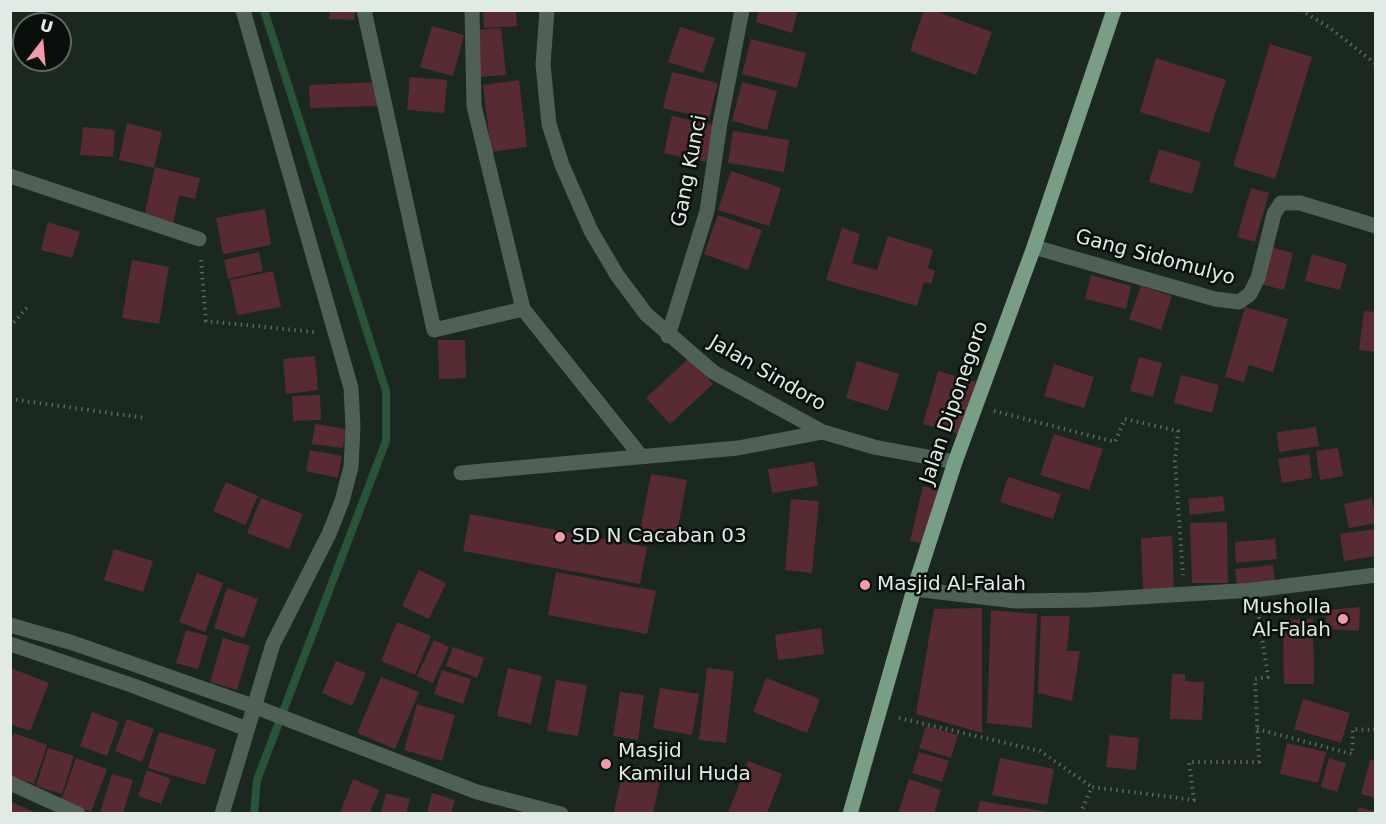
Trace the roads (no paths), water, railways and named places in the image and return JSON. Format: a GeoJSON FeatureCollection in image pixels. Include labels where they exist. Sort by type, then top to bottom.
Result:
{"type":"FeatureCollection","features":[{"type":"Feature","properties":{"kind":"main road","name":"Jalan Diponegoro"},"geometry":{"type":"LineString","coordinates":[[850,813],[915,589],[955,462],[1034,247],[1114,10]]}},
{"type":"Feature","properties":{"kind":"street"},"geometry":{"type":"LineString","coordinates":[[222,813],[246,729],[259,709],[273,644],[329,534],[342,501],[351,467],[353,428],[351,388],[337,334],[325,304],[243,10]]}},
{"type":"Feature","properties":{"kind":"street"},"geometry":{"type":"LineString","coordinates":[[364,10],[434,330],[523,309]]}},
{"type":"Feature","properties":{"kind":"street"},"geometry":{"type":"LineString","coordinates":[[472,10],[474,106],[523,309],[640,455]]}},
{"type":"Feature","properties":{"kind":"street","name":"Jalan Sindoro"},"geometry":{"type":"LineString","coordinates":[[547,10],[543,65],[549,124],[562,165],[591,231],[617,275],[646,314],[668,336],[713,372],[823,432],[874,447],[955,462]]}},
{"type":"Feature","properties":{"kind":"street","name":"Gang Kunci"},"geometry":{"type":"LineString","coordinates":[[668,336],[707,211],[742,10]]}},
{"type":"Feature","properties":{"kind":"street"},"geometry":{"type":"LineString","coordinates":[[10,176],[199,239]]}},
{"type":"Feature","properties":{"kind":"street","name":"Gang Sidomulyo"},"geometry":{"type":"LineString","coordinates":[[1034,247],[1215,299],[1239,302],[1250,294],[1258,278],[1274,214],[1281,203],[1300,203],[1376,226]]}},
{"type":"Feature","properties":{"kind":"street"},"geometry":{"type":"LineString","coordinates":[[461,473],[640,455],[738,448],[823,432]]}},
{"type":"Feature","properties":{"kind":"street"},"geometry":{"type":"LineString","coordinates":[[915,589],[1016,601],[1089,600],[1254,590],[1376,574]]}},
{"type":"Feature","properties":{"kind":"street"},"geometry":{"type":"LineString","coordinates":[[10,625],[73,643],[259,709],[477,792],[561,813]]}},
{"type":"Feature","properties":{"kind":"street"},"geometry":{"type":"LineString","coordinates":[[10,644],[134,686],[246,729]]}},
{"type":"Feature","properties":{"kind":"street"},"geometry":{"type":"LineString","coordinates":[[10,783],[78,813]]}},
{"type":"Feature","properties":{"kind":"waterway"},"geometry":{"type":"LineString","coordinates":[[254,814],[257,780],[386,441],[386,391],[264,10]]}},
{"type":"Feature","properties":{"kind":"place","name":"SD N Cacaban 03"},"geometry":{"type":"Point","coordinates":[560,537]}},
{"type":"Feature","properties":{"kind":"place","name":"Masjid Al-Falah"},"geometry":{"type":"Point","coordinates":[865,585]}},
{"type":"Feature","properties":{"kind":"place","name":"Musholla Al-Falah"},"geometry":{"type":"Point","coordinates":[1343,619]}},
{"type":"Feature","properties":{"kind":"place","name":"Masjid Kamilul Huda"},"geometry":{"type":"Point","coordinates":[606,764]}}]}
